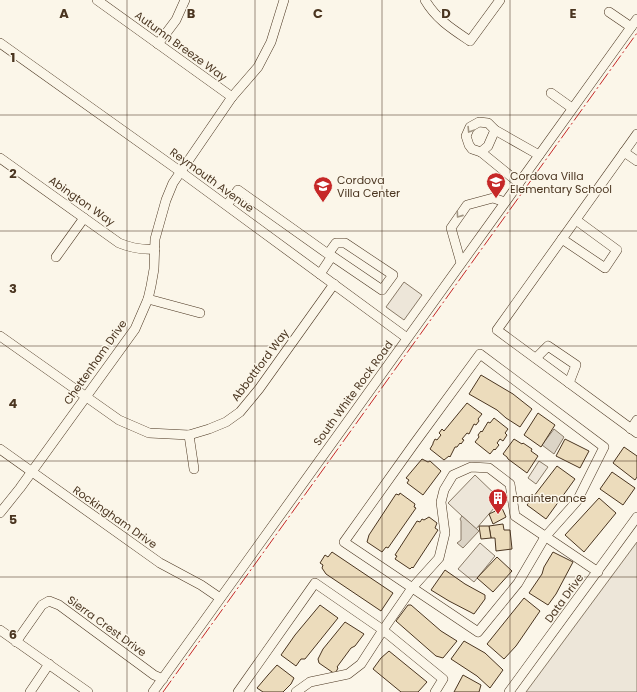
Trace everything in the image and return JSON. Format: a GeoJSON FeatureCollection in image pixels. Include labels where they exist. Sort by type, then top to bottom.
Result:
{"type":"FeatureCollection","features":[{"type":"Feature","properties":{"kind":"street","name":"Autumn Breeze Way"},"geometry":{"type":"LineString","coordinates":[[96,0],[232,97]]}},
{"type":"Feature","properties":{"kind":"street"},"geometry":{"type":"LineString","coordinates":[[158,44],[176,20],[185,0]]}},
{"type":"Feature","properties":{"kind":"street","name":"Chettenham Drive"},"geometry":{"type":"LineString","coordinates":[[0,513],[20,488],[135,329],[148,299],[154,269],[155,239],[166,200],[173,183],[232,97],[258,66],[271,42],[284,0]]}},
{"type":"Feature","properties":{"kind":"street"},"geometry":{"type":"LineString","coordinates":[[424,0],[446,25],[470,41],[500,0]]}},
{"type":"Feature","properties":{"kind":"street"},"geometry":{"type":"LineString","coordinates":[[609,12],[631,27]]}},
{"type":"Feature","properties":{"kind":"street","name":"South White Rock Road"},"geometry":{"type":"LineString","coordinates":[[153,692],[637,19]]}},
{"type":"Feature","properties":{"kind":"street","name":"Reymouth Avenue"},"geometry":{"type":"LineString","coordinates":[[0,43],[181,172],[407,338]]}},
{"type":"Feature","properties":{"kind":"street"},"geometry":{"type":"LineString","coordinates":[[551,93],[572,108]]}},
{"type":"Feature","properties":{"kind":"street"},"geometry":{"type":"LineString","coordinates":[[518,183],[482,152],[472,149],[466,136],[468,131],[478,122],[488,123],[495,130],[539,155]]}},
{"type":"Feature","properties":{"kind":"street"},"geometry":{"type":"LineString","coordinates":[[482,152],[488,146],[495,130]]}},
{"type":"Feature","properties":{"kind":"street"},"geometry":{"type":"LineString","coordinates":[[637,134],[497,330],[634,431],[637,420]]}},
{"type":"Feature","properties":{"kind":"street"},"geometry":{"type":"LineString","coordinates":[[624,152],[637,161]]}},
{"type":"Feature","properties":{"kind":"street","name":"Abington Way"},"geometry":{"type":"LineString","coordinates":[[0,158],[120,243],[143,250],[155,249]]}},
{"type":"Feature","properties":{"kind":"street"},"geometry":{"type":"LineString","coordinates":[[226,205],[238,190],[330,255],[382,290],[392,275],[345,243],[336,243],[330,255],[320,274]]}},
{"type":"Feature","properties":{"kind":"street"},"geometry":{"type":"LineString","coordinates":[[461,263],[451,228],[467,205],[493,198],[505,202]]}},
{"type":"Feature","properties":{"kind":"street"},"geometry":{"type":"LineString","coordinates":[[56,257],[84,218]]}},
{"type":"Feature","properties":{"kind":"street"},"geometry":{"type":"LineString","coordinates":[[562,239],[604,268],[617,250],[576,220]]}},
{"type":"Feature","properties":{"kind":"street","name":"Abbottford Way"},"geometry":{"type":"LineString","coordinates":[[0,336],[119,420],[140,430],[160,435],[189,435],[226,422],[240,412],[259,389],[334,284]]}},
{"type":"Feature","properties":{"kind":"street"},"geometry":{"type":"LineString","coordinates":[[148,299],[200,313]]}},
{"type":"Feature","properties":{"kind":"street"},"geometry":{"type":"LineString","coordinates":[[536,358],[548,346],[576,365],[569,383]]}},
{"type":"Feature","properties":{"kind":"street"},"geometry":{"type":"LineString","coordinates":[[480,354],[604,447],[577,501],[545,537],[518,583],[478,632],[412,588],[344,542],[480,354]]}},
{"type":"Feature","properties":{"kind":"street"},"geometry":{"type":"LineString","coordinates":[[189,435],[194,468]]}},
{"type":"Feature","properties":{"kind":"street","name":"Rockingham Drive"},"geometry":{"type":"LineString","coordinates":[[0,449],[160,563],[197,583],[220,598]]}},
{"type":"Feature","properties":{"kind":"street"},"geometry":{"type":"LineString","coordinates":[[296,692],[310,682],[348,674],[361,664],[412,588],[439,558],[445,533],[442,502],[444,490],[453,475],[472,467],[489,468],[510,484],[515,516],[598,572]]}},
{"type":"Feature","properties":{"kind":"street","name":"Data Drive"},"geometry":{"type":"LineString","coordinates":[[509,692],[637,517]]}},
{"type":"Feature","properties":{"kind":"street"},"geometry":{"type":"LineString","coordinates":[[238,692],[315,583],[383,630],[443,679],[435,692]]}},
{"type":"Feature","properties":{"kind":"street","name":"Sierra Crest Drive"},"geometry":{"type":"LineString","coordinates":[[16,642],[42,605],[49,601],[59,606],[154,675],[163,679]]}},
{"type":"Feature","properties":{"kind":"street"},"geometry":{"type":"LineString","coordinates":[[0,630],[88,692]]}},
{"type":"Feature","properties":{"kind":"street"},"geometry":{"type":"LineString","coordinates":[[30,692],[49,664]]}},
{"type":"Feature","properties":{"kind":"shaded area"},"geometry":{"type":"Polygon","coordinates":[[[404,282],[422,295],[404,320],[386,307],[404,282]]]}},
{"type":"Feature","properties":{"kind":"shaded area"},"geometry":{"type":"Polygon","coordinates":[[[554,429],[564,437],[554,454],[542,445],[554,429]]]}},
{"type":"Feature","properties":{"kind":"shaded area"},"geometry":{"type":"Polygon","coordinates":[[[539,461],[548,467],[536,484],[528,478],[539,461]]]}},
{"type":"Feature","properties":{"kind":"shaded area"},"geometry":{"type":"Polygon","coordinates":[[[475,475],[501,500],[476,529],[448,503],[475,475]]]}},
{"type":"Feature","properties":{"kind":"shaded area"},"geometry":{"type":"Polygon","coordinates":[[[462,516],[479,531],[463,548],[457,543],[461,540],[460,519],[462,516]]]}},
{"type":"Feature","properties":{"kind":"shaded area"},"geometry":{"type":"Polygon","coordinates":[[[637,542],[637,692],[526,692],[637,542]]]}},
{"type":"Feature","properties":{"kind":"shaded area"},"geometry":{"type":"Polygon","coordinates":[[[480,543],[495,556],[474,582],[458,569],[480,543]]]}},
{"type":"Feature","properties":{"kind":"building"},"geometry":{"type":"Polygon","coordinates":[[[481,375],[513,394],[532,409],[520,427],[497,410],[469,394],[481,375]]]}},
{"type":"Feature","properties":{"kind":"building"},"geometry":{"type":"Polygon","coordinates":[[[467,403],[482,414],[478,419],[479,421],[476,425],[474,424],[469,434],[467,433],[462,439],[464,440],[461,444],[460,443],[457,447],[455,447],[450,457],[449,456],[444,460],[430,449],[435,439],[437,440],[441,435],[439,433],[442,429],[444,431],[467,403]]]}},
{"type":"Feature","properties":{"kind":"building"},"geometry":{"type":"Polygon","coordinates":[[[538,413],[555,425],[541,447],[524,435],[538,413]]]}},
{"type":"Feature","properties":{"kind":"building"},"geometry":{"type":"Polygon","coordinates":[[[494,418],[508,429],[505,433],[507,435],[503,441],[500,439],[497,443],[499,445],[490,454],[475,442],[479,437],[478,435],[481,431],[482,432],[488,422],[490,423],[494,418]]]}},
{"type":"Feature","properties":{"kind":"building"},"geometry":{"type":"Polygon","coordinates":[[[514,439],[532,449],[531,451],[538,456],[527,473],[503,454],[514,439]]]}},
{"type":"Feature","properties":{"kind":"building"},"geometry":{"type":"Polygon","coordinates":[[[565,439],[589,451],[580,468],[556,456],[565,439]]]}},
{"type":"Feature","properties":{"kind":"building"},"geometry":{"type":"Polygon","coordinates":[[[624,447],[637,456],[637,477],[635,480],[613,463],[624,447]]]}},
{"type":"Feature","properties":{"kind":"building"},"geometry":{"type":"Polygon","coordinates":[[[422,459],[428,462],[430,461],[441,471],[423,495],[407,483],[409,480],[406,478],[422,459]]]}},
{"type":"Feature","properties":{"kind":"building"},"geometry":{"type":"Polygon","coordinates":[[[557,466],[575,479],[546,519],[527,505],[557,466]]]}},
{"type":"Feature","properties":{"kind":"building"},"geometry":{"type":"Polygon","coordinates":[[[612,472],[635,488],[623,505],[600,489],[612,472]]]}},
{"type":"Feature","properties":{"kind":"building"},"geometry":{"type":"Polygon","coordinates":[[[400,493],[415,504],[414,507],[416,508],[388,548],[386,547],[382,552],[367,542],[369,535],[396,494],[399,495],[400,493]]]}},
{"type":"Feature","properties":{"kind":"building"},"geometry":{"type":"Polygon","coordinates":[[[599,498],[616,513],[584,552],[565,535],[599,498]]]}},
{"type":"Feature","properties":{"kind":"building","name":"maintenance"},"geometry":{"type":"Polygon","coordinates":[[[502,508],[506,517],[493,524],[489,514],[502,508]]]}},
{"type":"Feature","properties":{"kind":"building"},"geometry":{"type":"Polygon","coordinates":[[[429,517],[437,523],[435,528],[438,530],[413,568],[412,567],[410,569],[395,559],[397,556],[395,555],[417,521],[420,522],[422,519],[424,520],[429,517]]]}},
{"type":"Feature","properties":{"kind":"building"},"geometry":{"type":"Polygon","coordinates":[[[503,524],[504,530],[510,530],[512,549],[496,551],[495,538],[491,538],[489,526],[503,524]]]}},
{"type":"Feature","properties":{"kind":"building"},"geometry":{"type":"Polygon","coordinates":[[[479,526],[489,526],[491,538],[481,539],[479,526]]]}},
{"type":"Feature","properties":{"kind":"building"},"geometry":{"type":"Polygon","coordinates":[[[332,552],[393,593],[381,611],[326,574],[322,568],[323,565],[320,563],[325,555],[328,557],[332,552]]]}},
{"type":"Feature","properties":{"kind":"building"},"geometry":{"type":"Polygon","coordinates":[[[553,552],[573,562],[556,594],[548,605],[529,593],[542,574],[544,567],[553,552]]]}},
{"type":"Feature","properties":{"kind":"building"},"geometry":{"type":"Polygon","coordinates":[[[497,557],[512,571],[493,592],[477,578],[497,557]]]}},
{"type":"Feature","properties":{"kind":"building"},"geometry":{"type":"Polygon","coordinates":[[[445,570],[465,584],[485,595],[485,599],[474,614],[431,590],[445,570]]]}},
{"type":"Feature","properties":{"kind":"building"},"geometry":{"type":"Polygon","coordinates":[[[524,598],[540,611],[516,646],[504,659],[487,644],[524,598]]]}},
{"type":"Feature","properties":{"kind":"building"},"geometry":{"type":"Polygon","coordinates":[[[320,605],[338,618],[305,659],[301,659],[296,666],[281,655],[295,635],[320,605]]]}},
{"type":"Feature","properties":{"kind":"building"},"geometry":{"type":"Polygon","coordinates":[[[408,605],[411,605],[441,631],[457,641],[443,658],[436,656],[396,621],[408,605]]]}},
{"type":"Feature","properties":{"kind":"building"},"geometry":{"type":"Polygon","coordinates":[[[345,622],[364,634],[337,667],[338,668],[335,674],[319,663],[318,659],[323,649],[345,622]]]}},
{"type":"Feature","properties":{"kind":"building"},"geometry":{"type":"Polygon","coordinates":[[[464,641],[485,653],[503,670],[490,688],[477,676],[451,659],[464,641]]]}},
{"type":"Feature","properties":{"kind":"building"},"geometry":{"type":"Polygon","coordinates":[[[389,651],[427,682],[418,692],[401,692],[373,669],[381,658],[389,651]]]}},
{"type":"Feature","properties":{"kind":"building"},"geometry":{"type":"Polygon","coordinates":[[[277,665],[294,678],[291,684],[283,692],[263,692],[257,688],[268,675],[277,665]]]}},
{"type":"Feature","properties":{"kind":"building"},"geometry":{"type":"Polygon","coordinates":[[[463,675],[481,685],[479,692],[454,692],[463,675]]]}},
{"type":"Feature","properties":{"kind":"power"},"geometry":{"type":"LineString","coordinates":[[163,692],[637,33]]}},
{"type":"Feature","properties":{"kind":"place","name":"Cordova Villa Elementary School"},"geometry":{"type":"Point","coordinates":[496,199]}},
{"type":"Feature","properties":{"kind":"place","name":"Cordova Villa Center"},"geometry":{"type":"Point","coordinates":[323,203]}},
{"type":"Feature","properties":{"kind":"place","name":"maintenance"},"geometry":{"type":"Point","coordinates":[498,515]}}]}
